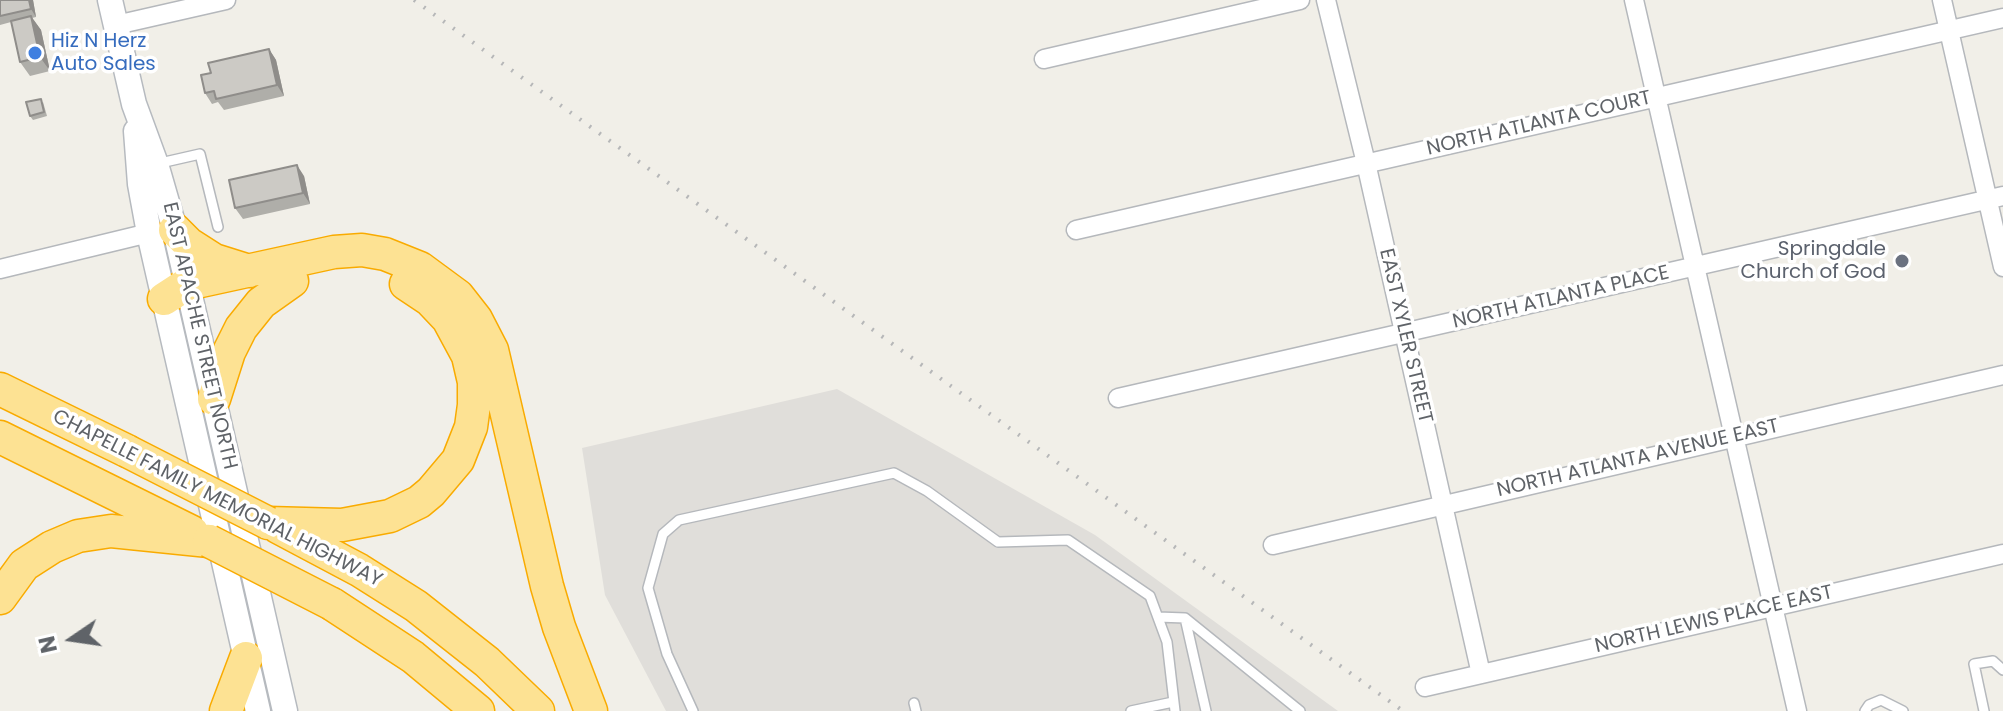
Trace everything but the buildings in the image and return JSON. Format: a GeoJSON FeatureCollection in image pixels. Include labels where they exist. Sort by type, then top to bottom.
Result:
{"type":"FeatureCollection","features":[{"type":"Feature","properties":{"kind":"highway"},"geometry":{"type":"LineString","coordinates":[[162,231],[214,260],[249,271]]}},
{"type":"Feature","properties":{"kind":"highway"},"geometry":{"type":"LineString","coordinates":[[181,295],[249,271],[334,252],[375,251],[396,257],[429,273],[447,286],[467,307],[492,350],[547,586],[591,711]]}},
{"type":"Feature","properties":{"kind":"highway"},"geometry":{"type":"LineString","coordinates":[[181,295],[292,281],[328,272],[360,271],[392,278],[406,285],[430,300],[448,319],[468,356],[474,382],[473,417],[467,440],[452,468],[431,492],[412,506],[390,516],[319,536]]}},
{"type":"Feature","properties":{"kind":"highway"},"geometry":{"type":"LineString","coordinates":[[214,399],[229,352],[241,328],[261,303],[292,281]]}},
{"type":"Feature","properties":{"kind":"highway","name":"CHAPELLE FAMILY MEMORIAL HIGHWAY"},"geometry":{"type":"LineString","coordinates":[[0,389],[268,523],[319,536],[487,662],[538,711]]}},
{"type":"Feature","properties":{"kind":"highway","name":"CHAPELLE FAMILY MEMORIAL HIGHWAY"},"geometry":{"type":"LineString","coordinates":[[0,437],[144,521],[209,541],[332,604],[413,657],[478,711]]}},
{"type":"Feature","properties":{"kind":"highway"},"geometry":{"type":"LineString","coordinates":[[0,598],[24,565],[66,540],[144,521]]}},
{"type":"Feature","properties":{"kind":"highway"},"geometry":{"type":"LineString","coordinates":[[226,711],[246,658]]}},
{"type":"Feature","properties":{"kind":"main road","name":"EAST APACHE STREET NORTH"},"geometry":{"type":"LineString","coordinates":[[110,0],[134,104],[156,164],[162,231]]}},
{"type":"Feature","properties":{"kind":"main road","name":"EAST APACHE STREET NORTH"},"geometry":{"type":"LineString","coordinates":[[134,104],[140,184],[162,231],[214,399],[285,711]]}},
{"type":"Feature","properties":{"kind":"main road","name":"EAST APACHE STREET NORTH"},"geometry":{"type":"LineString","coordinates":[[181,295],[258,711]]}},
{"type":"Feature","properties":{"kind":"street"},"geometry":{"type":"LineString","coordinates":[[116,25],[226,0]]}},
{"type":"Feature","properties":{"kind":"street"},"geometry":{"type":"LineString","coordinates":[[1044,59],[1300,0]]}},
{"type":"Feature","properties":{"kind":"street","name":"EAST XYLER STREET"},"geometry":{"type":"LineString","coordinates":[[1326,0],[1366,163],[1481,674]]}},
{"type":"Feature","properties":{"kind":"street"},"geometry":{"type":"LineString","coordinates":[[1634,0],[1797,711]]}},
{"type":"Feature","properties":{"kind":"street"},"geometry":{"type":"LineString","coordinates":[[1942,0],[1996,198],[2003,267]]}},
{"type":"Feature","properties":{"kind":"street","name":"NORTH ATLANTA COURT"},"geometry":{"type":"LineString","coordinates":[[1076,230],[2003,18]]}},
{"type":"Feature","properties":{"kind":"street","name":"NORTH ATLANTA PLACE"},"geometry":{"type":"LineString","coordinates":[[1118,398],[1996,198]]}},
{"type":"Feature","properties":{"kind":"street"},"geometry":{"type":"LineString","coordinates":[[0,269],[162,231]]}},
{"type":"Feature","properties":{"kind":"street","name":"NORTH ATLANTA AVENUE EAST"},"geometry":{"type":"LineString","coordinates":[[1273,545],[2003,375]]}},
{"type":"Feature","properties":{"kind":"street","name":"NORTH LEWIS PLACE EAST"},"geometry":{"type":"LineString","coordinates":[[1425,687],[2003,554]]}},
{"type":"Feature","properties":{"kind":"lane"},"geometry":{"type":"LineString","coordinates":[[156,164],[200,154],[218,227]]}},
{"type":"Feature","properties":{"kind":"lane"},"geometry":{"type":"LineString","coordinates":[[693,711],[667,654],[648,588],[663,534],[679,520],[894,473],[927,491],[998,542],[1068,540],[1150,596],[1167,642],[1174,706],[1131,711]]}},
{"type":"Feature","properties":{"kind":"lane"},"geometry":{"type":"LineString","coordinates":[[1158,617],[1185,618],[1300,711]]}},
{"type":"Feature","properties":{"kind":"lane"},"geometry":{"type":"LineString","coordinates":[[1185,618],[1206,711]]}},
{"type":"Feature","properties":{"kind":"lane"},"geometry":{"type":"LineString","coordinates":[[1984,711],[1974,664],[1993,661],[2003,670]]}},
{"type":"Feature","properties":{"kind":"lane"},"geometry":{"type":"LineString","coordinates":[[1865,711],[1869,705],[1881,700],[1903,711]]}},
{"type":"Feature","properties":{"kind":"shaded area"},"geometry":{"type":"Polygon","coordinates":[[[837,389],[1095,535],[1338,711],[666,711],[605,595],[582,448],[837,389]]]}},
{"type":"Feature","properties":{"kind":"railway"},"geometry":{"type":"LineString","coordinates":[[414,0],[1403,711]]}},
{"type":"Feature","properties":{"kind":"place","name":"Hiz N Herz Auto Sales"},"geometry":{"type":"Point","coordinates":[35,53]}},
{"type":"Feature","properties":{"kind":"place","name":"Springdale Church of God"},"geometry":{"type":"Point","coordinates":[1902,261]}}]}
